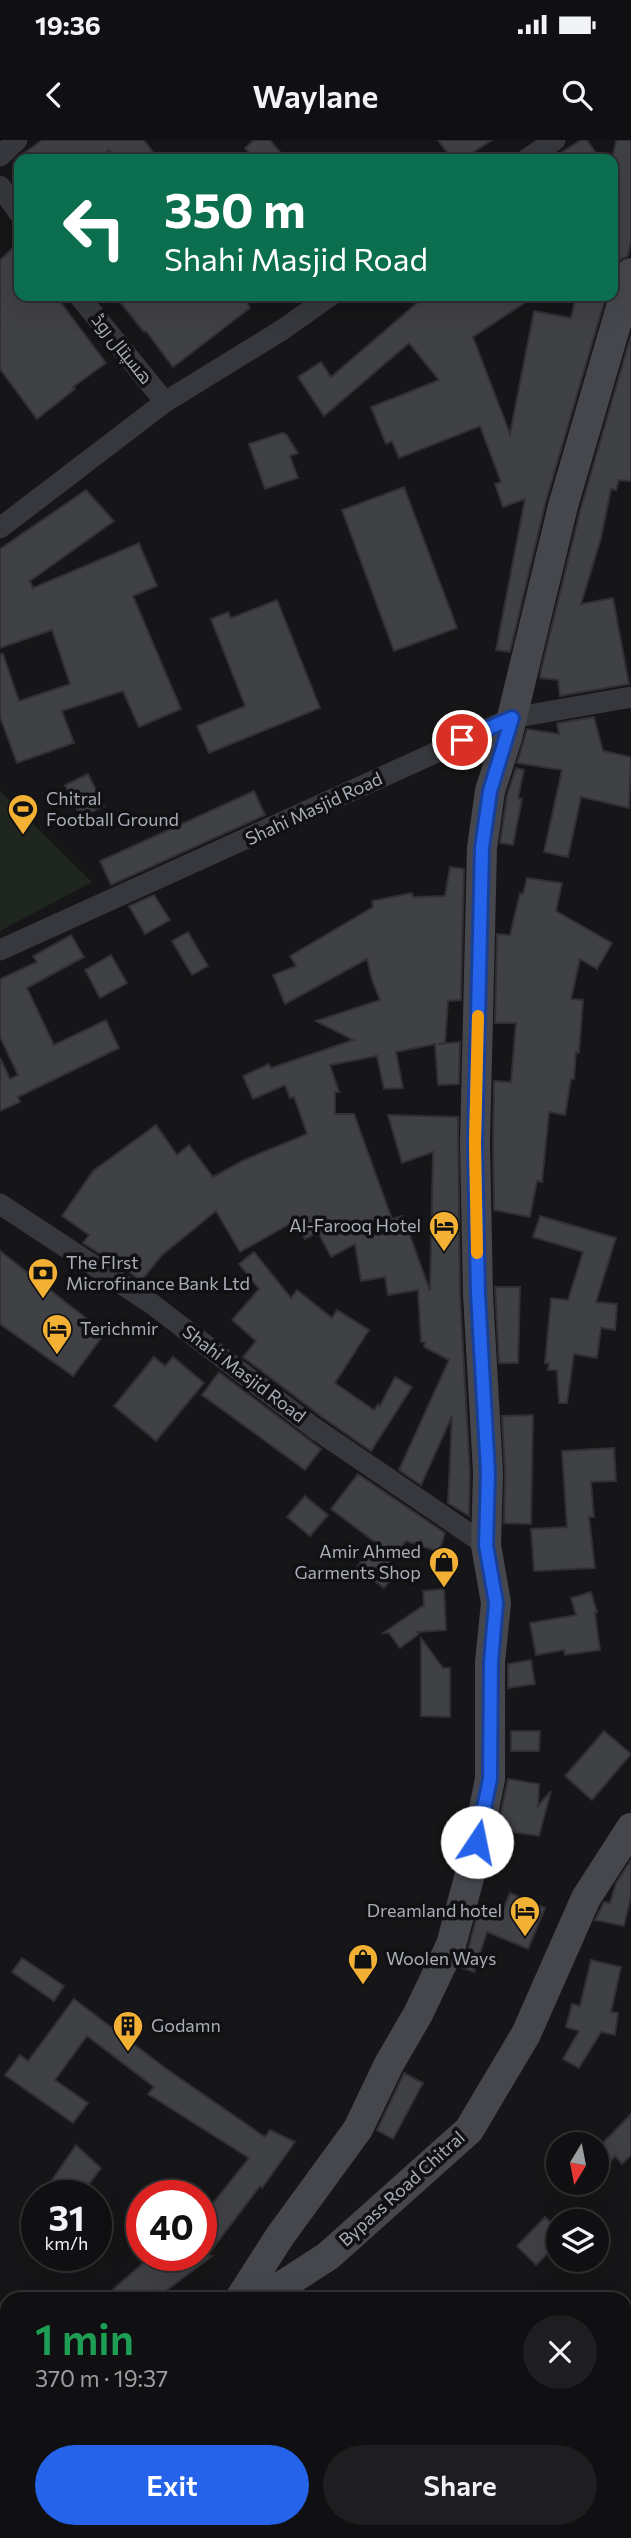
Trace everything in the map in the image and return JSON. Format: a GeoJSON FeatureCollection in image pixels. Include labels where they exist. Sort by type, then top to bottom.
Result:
{"type":"FeatureCollection","features":[{"type":"Feature","properties":{"kind":"street"},"geometry":{"type":"LineString","coordinates":[[0,156],[17,140]]}},
{"type":"Feature","properties":{"kind":"street"},"geometry":{"type":"LineString","coordinates":[[534,154],[555,140]]}},
{"type":"Feature","properties":{"kind":"street"},"geometry":{"type":"LineString","coordinates":[[0,186],[14,206]]}},
{"type":"Feature","properties":{"kind":"street"},"geometry":{"type":"LineString","coordinates":[[244,2292],[279,2236],[358,2129],[389,2064],[418,2014],[451,1945],[473,1863],[490,1779],[491,1662],[496,1603],[486,1545],[488,1473],[478,1294],[475,1143],[482,848],[490,791],[512,718],[563,506],[631,273]]}},
{"type":"Feature","properties":{"kind":"street","name":"ھسپتال روڈ"},"geometry":{"type":"LineString","coordinates":[[83,301],[164,402]]}},
{"type":"Feature","properties":{"kind":"street"},"geometry":{"type":"LineString","coordinates":[[0,528],[164,402],[282,330],[323,301]]}},
{"type":"Feature","properties":{"kind":"street","name":"Shahi Masjid Road"},"geometry":{"type":"LineString","coordinates":[[0,950],[512,718],[631,697]]}},
{"type":"Feature","properties":{"kind":"street","name":"Shahi Masjid Road"},"geometry":{"type":"LineString","coordinates":[[0,1204],[152,1304],[314,1427],[486,1545]]}},
{"type":"Feature","properties":{"kind":"street","name":"Bypass Road Chitral"},"geometry":{"type":"LineString","coordinates":[[272,2292],[328,2256],[469,2130],[526,2034],[586,1898],[631,1828]]}},
{"type":"Feature","properties":{"kind":"shaded area","name":"Chitral Football Ground"},"geometry":{"type":"Polygon","coordinates":[[[0,791],[92,882],[0,931],[0,791]]]}},
{"type":"Feature","properties":{"kind":"building"},"geometry":{"type":"Polygon","coordinates":[[[42,140],[144,140],[154,154],[112,154],[109,150],[104,154],[23,154],[42,140]]]}},
{"type":"Feature","properties":{"kind":"building"},"geometry":{"type":"Polygon","coordinates":[[[254,140],[270,140],[282,154],[250,154],[245,148],[254,140]]]}},
{"type":"Feature","properties":{"kind":"building"},"geometry":{"type":"Polygon","coordinates":[[[438,140],[492,140],[471,154],[448,154],[438,140]]]}},
{"type":"Feature","properties":{"kind":"building"},"geometry":{"type":"Polygon","coordinates":[[[581,140],[587,140],[597,154],[559,154],[581,140]]]}},
{"type":"Feature","properties":{"kind":"building"},"geometry":{"type":"Polygon","coordinates":[[[616,140],[631,140],[631,241],[628,256],[618,261],[618,154],[613,154],[616,140]]]}},
{"type":"Feature","properties":{"kind":"building"},"geometry":{"type":"Polygon","coordinates":[[[14,247],[14,301],[60,301],[106,363],[73,387],[75,389],[37,419],[0,369],[0,260],[14,247]]]}},
{"type":"Feature","properties":{"kind":"building"},"geometry":{"type":"Polygon","coordinates":[[[119,301],[246,301],[250,308],[173,367],[146,331],[144,332],[119,301]]]}},
{"type":"Feature","properties":{"kind":"building"},"geometry":{"type":"Polygon","coordinates":[[[419,301],[527,301],[473,337],[510,434],[534,311],[571,318],[575,301],[605,301],[546,501],[510,652],[496,650],[525,499],[503,507],[495,484],[501,482],[480,426],[399,458],[392,441],[386,444],[371,407],[439,380],[409,343],[324,416],[298,377],[321,362],[331,377],[419,301]]]}},
{"type":"Feature","properties":{"kind":"building"},"geometry":{"type":"Polygon","coordinates":[[[631,335],[631,481],[619,480],[616,490],[611,489],[601,538],[581,604],[613,598],[629,684],[560,696],[558,680],[540,678],[541,670],[580,511],[631,335]]]}},
{"type":"Feature","properties":{"kind":"building"},"geometry":{"type":"Polygon","coordinates":[[[286,434],[298,453],[290,456],[298,478],[265,489],[249,444],[286,434]]]}},
{"type":"Feature","properties":{"kind":"building"},"geometry":{"type":"Polygon","coordinates":[[[404,487],[457,628],[394,651],[342,510],[404,487]]]}},
{"type":"Feature","properties":{"kind":"building"},"geometry":{"type":"Polygon","coordinates":[[[86,490],[114,521],[30,581],[33,588],[139,543],[157,586],[133,596],[181,709],[139,727],[123,691],[62,711],[74,743],[17,763],[0,717],[0,654],[3,654],[19,701],[70,684],[52,630],[0,648],[0,549],[86,490]]]}},
{"type":"Feature","properties":{"kind":"building"},"geometry":{"type":"Polygon","coordinates":[[[277,600],[320,708],[209,753],[197,726],[245,706],[211,619],[228,612],[231,618],[277,600]]]}},
{"type":"Feature","properties":{"kind":"building"},"geometry":{"type":"Polygon","coordinates":[[[594,717],[603,751],[631,757],[629,808],[581,797],[568,857],[544,852],[562,770],[517,763],[527,729],[559,734],[557,723],[594,717]]]}},
{"type":"Feature","properties":{"kind":"building"},"geometry":{"type":"Polygon","coordinates":[[[516,768],[524,770],[518,798],[522,799],[513,845],[500,843],[507,795],[516,768]]]}},
{"type":"Feature","properties":{"kind":"building"},"geometry":{"type":"Polygon","coordinates":[[[88,774],[104,806],[81,817],[65,785],[88,774]]]}},
{"type":"Feature","properties":{"kind":"building"},"geometry":{"type":"Polygon","coordinates":[[[254,791],[265,815],[111,885],[100,861],[254,791]]]}},
{"type":"Feature","properties":{"kind":"building"},"geometry":{"type":"Polygon","coordinates":[[[450,867],[464,869],[461,1000],[448,1001],[445,1043],[438,1044],[460,1042],[459,1084],[438,1085],[435,1044],[396,1052],[403,1088],[384,1089],[377,1056],[330,1065],[339,1092],[335,1092],[335,1114],[354,1114],[392,1219],[403,1216],[430,1291],[433,1152],[402,1163],[388,1115],[458,1117],[460,1294],[470,1473],[469,1516],[448,1503],[452,1416],[421,1485],[399,1470],[449,1360],[424,1347],[425,1342],[421,1342],[418,1290],[388,1295],[385,1277],[361,1281],[355,1244],[331,1257],[318,1232],[305,1239],[295,1221],[240,1252],[216,1211],[162,1255],[141,1281],[104,1252],[102,1255],[83,1243],[89,1235],[62,1216],[93,1171],[156,1125],[177,1155],[189,1145],[213,1177],[244,1160],[307,1134],[294,1097],[290,1098],[285,1085],[253,1099],[243,1076],[269,1064],[271,1068],[353,1040],[316,1021],[380,1000],[367,959],[285,1004],[273,975],[296,966],[290,956],[373,907],[372,901],[412,893],[413,897],[445,896],[450,867]]]}},
{"type":"Feature","properties":{"kind":"building"},"geometry":{"type":"Polygon","coordinates":[[[527,878],[562,883],[556,911],[612,943],[597,969],[580,959],[571,999],[583,1000],[574,1079],[571,1079],[565,1115],[549,1112],[542,1182],[537,1181],[530,1217],[494,1210],[493,1143],[494,1081],[511,1082],[516,1023],[495,1023],[497,934],[510,935],[520,893],[523,894],[527,878]]]}},
{"type":"Feature","properties":{"kind":"building"},"geometry":{"type":"Polygon","coordinates":[[[154,895],[170,920],[145,934],[129,906],[154,895]]]}},
{"type":"Feature","properties":{"kind":"building"},"geometry":{"type":"Polygon","coordinates":[[[188,932],[208,966],[192,975],[172,941],[188,932]]]}},
{"type":"Feature","properties":{"kind":"building"},"geometry":{"type":"Polygon","coordinates":[[[71,935],[84,957],[27,988],[54,1045],[106,1020],[119,1048],[18,1097],[20,1102],[0,1111],[0,1058],[10,1079],[18,1075],[0,1037],[0,979],[37,962],[33,956],[71,935]]]}},
{"type":"Feature","properties":{"kind":"building"},"geometry":{"type":"Polygon","coordinates":[[[111,955],[127,983],[100,998],[85,970],[111,955]]]}},
{"type":"Feature","properties":{"kind":"building"},"geometry":{"type":"Polygon","coordinates":[[[540,1216],[616,1238],[596,1302],[617,1304],[615,1330],[601,1328],[597,1358],[574,1354],[567,1403],[559,1403],[557,1370],[548,1370],[549,1363],[545,1363],[551,1298],[568,1300],[583,1252],[533,1237],[540,1216]]]}},
{"type":"Feature","properties":{"kind":"building"},"geometry":{"type":"Polygon","coordinates":[[[0,1251],[105,1333],[73,1376],[0,1324],[0,1251]]]}},
{"type":"Feature","properties":{"kind":"building"},"geometry":{"type":"Polygon","coordinates":[[[254,1252],[291,1298],[297,1290],[332,1318],[337,1310],[369,1330],[335,1383],[374,1410],[378,1404],[380,1406],[395,1377],[412,1387],[371,1451],[243,1357],[256,1341],[232,1320],[259,1289],[239,1264],[254,1252]]]}},
{"type":"Feature","properties":{"kind":"building"},"geometry":{"type":"Polygon","coordinates":[[[495,1287],[520,1287],[518,1363],[499,1363],[495,1287]]]}},
{"type":"Feature","properties":{"kind":"building"},"geometry":{"type":"Polygon","coordinates":[[[154,1357],[165,1366],[173,1357],[204,1383],[156,1441],[114,1406],[154,1357]]]}},
{"type":"Feature","properties":{"kind":"building"},"geometry":{"type":"Polygon","coordinates":[[[219,1372],[321,1449],[305,1470],[202,1395],[219,1372]]]}},
{"type":"Feature","properties":{"kind":"building"},"geometry":{"type":"Polygon","coordinates":[[[533,1415],[531,1524],[504,1523],[502,1416],[533,1415]]]}},
{"type":"Feature","properties":{"kind":"building"},"geometry":{"type":"Polygon","coordinates":[[[614,1448],[616,1481],[591,1482],[594,1517],[589,1517],[595,1568],[534,1571],[531,1529],[567,1527],[562,1451],[614,1448]]]}},
{"type":"Feature","properties":{"kind":"building"},"geometry":{"type":"Polygon","coordinates":[[[358,1474],[445,1533],[439,1552],[421,1546],[421,1542],[419,1545],[406,1541],[388,1564],[397,1571],[384,1588],[357,1567],[376,1543],[331,1509],[358,1474]]]}},
{"type":"Feature","properties":{"kind":"building"},"geometry":{"type":"Polygon","coordinates":[[[305,1496],[328,1515],[310,1536],[287,1517],[305,1496]]]}},
{"type":"Feature","properties":{"kind":"building"},"geometry":{"type":"Polygon","coordinates":[[[444,1589],[446,1630],[417,1632],[419,1634],[400,1648],[389,1633],[383,1633],[424,1605],[423,1591],[444,1589]]]}},
{"type":"Feature","properties":{"kind":"building"},"geometry":{"type":"Polygon","coordinates":[[[591,1592],[597,1612],[600,1650],[565,1655],[564,1650],[536,1655],[530,1623],[576,1615],[571,1598],[591,1592]]]}},
{"type":"Feature","properties":{"kind":"building"},"geometry":{"type":"Polygon","coordinates":[[[421,1638],[443,1668],[450,1668],[450,1717],[421,1716],[421,1638]]]}},
{"type":"Feature","properties":{"kind":"building"},"geometry":{"type":"Polygon","coordinates":[[[531,1660],[535,1684],[508,1688],[508,1664],[531,1660]]]}},
{"type":"Feature","properties":{"kind":"building"},"geometry":{"type":"Polygon","coordinates":[[[511,1731],[540,1731],[539,1751],[511,1751],[511,1731]]]}},
{"type":"Feature","properties":{"kind":"building"},"geometry":{"type":"Polygon","coordinates":[[[604,1731],[631,1754],[592,1800],[565,1776],[604,1731]]]}},
{"type":"Feature","properties":{"kind":"building"},"geometry":{"type":"Polygon","coordinates":[[[508,1779],[539,1784],[538,1806],[551,1791],[539,1836],[497,1830],[508,1779]]]}},
{"type":"Feature","properties":{"kind":"building"},"geometry":{"type":"Polygon","coordinates":[[[631,1860],[631,1896],[624,1926],[595,1920],[604,1902],[610,1903],[616,1883],[631,1860]]]}},
{"type":"Feature","properties":{"kind":"building"},"geometry":{"type":"Polygon","coordinates":[[[510,1893],[545,1908],[528,1949],[487,1932],[474,1972],[460,1967],[468,1950],[478,1912],[499,1920],[510,1893]]]}},
{"type":"Feature","properties":{"kind":"building"},"geometry":{"type":"Polygon","coordinates":[[[22,1958],[64,1986],[54,2001],[12,1972],[22,1958]]]}},
{"type":"Feature","properties":{"kind":"building"},"geometry":{"type":"Polygon","coordinates":[[[591,1960],[621,1967],[611,2012],[618,2013],[615,2035],[601,2032],[579,2068],[563,2059],[579,2031],[566,2027],[572,2004],[580,2006],[591,1960]]]}},
{"type":"Feature","properties":{"kind":"building"},"geometry":{"type":"Polygon","coordinates":[[[74,1999],[168,2070],[265,2137],[270,2130],[295,2142],[217,2243],[217,2198],[249,2158],[148,2094],[154,2087],[87,2036],[55,2080],[88,2103],[73,2123],[5,2075],[20,2055],[28,2061],[74,1999]]]}},
{"type":"Feature","properties":{"kind":"building"},"geometry":{"type":"Polygon","coordinates":[[[404,2073],[423,2083],[393,2139],[377,2130],[404,2073]]]}},
{"type":"Feature","properties":{"kind":"building"},"geometry":{"type":"Polygon","coordinates":[[[631,2114],[631,2155],[622,2164],[615,2156],[609,2164],[609,2137],[631,2114]]]}},
{"type":"Feature","properties":{"kind":"building"},"geometry":{"type":"Polygon","coordinates":[[[76,2145],[101,2168],[92,2180],[52,2180],[76,2145]]]}},
{"type":"Feature","properties":{"kind":"building"},"geometry":{"type":"Polygon","coordinates":[[[546,2218],[546,2255],[536,2265],[517,2246],[546,2218]]]}},
{"type":"Feature","properties":{"kind":"building"},"geometry":{"type":"Polygon","coordinates":[[[134,2271],[192,2271],[165,2292],[110,2292],[134,2271]]]}},
{"type":"Feature","properties":{"kind":"slow traffic"},"geometry":{"type":"LineString","coordinates":[[477,1253],[475,1143],[478,1016]]}},
{"type":"Feature","properties":{"kind":"place","name":"Chitral Football Ground"},"geometry":{"type":"Point","coordinates":[23,836]}},
{"type":"Feature","properties":{"kind":"place","name":"Al-Farooq Hotel"},"geometry":{"type":"Point","coordinates":[444,1253]}},
{"type":"Feature","properties":{"kind":"place","name":"The FIrst Microfinance Bank Ltd"},"geometry":{"type":"Point","coordinates":[43,1300]}},
{"type":"Feature","properties":{"kind":"place","name":"Terichmir"},"geometry":{"type":"Point","coordinates":[57,1356]}},
{"type":"Feature","properties":{"kind":"place","name":"Amir Ahmed Garments Shop"},"geometry":{"type":"Point","coordinates":[444,1589]}},
{"type":"Feature","properties":{"kind":"place","name":"Dreamland hotel"},"geometry":{"type":"Point","coordinates":[525,1938]}},
{"type":"Feature","properties":{"kind":"place","name":"Woolen Ways"},"geometry":{"type":"Point","coordinates":[363,1986]}},
{"type":"Feature","properties":{"kind":"place","name":"Godamn"},"geometry":{"type":"Point","coordinates":[128,2053]}},
{"type":"Feature","properties":{"kind":"route"},"geometry":{"type":"LineString","coordinates":[[462,740],[512,718],[490,791],[482,848],[475,1143],[478,1294],[488,1473],[486,1545],[496,1603],[491,1662],[490,1779],[477,1842]]}}]}
